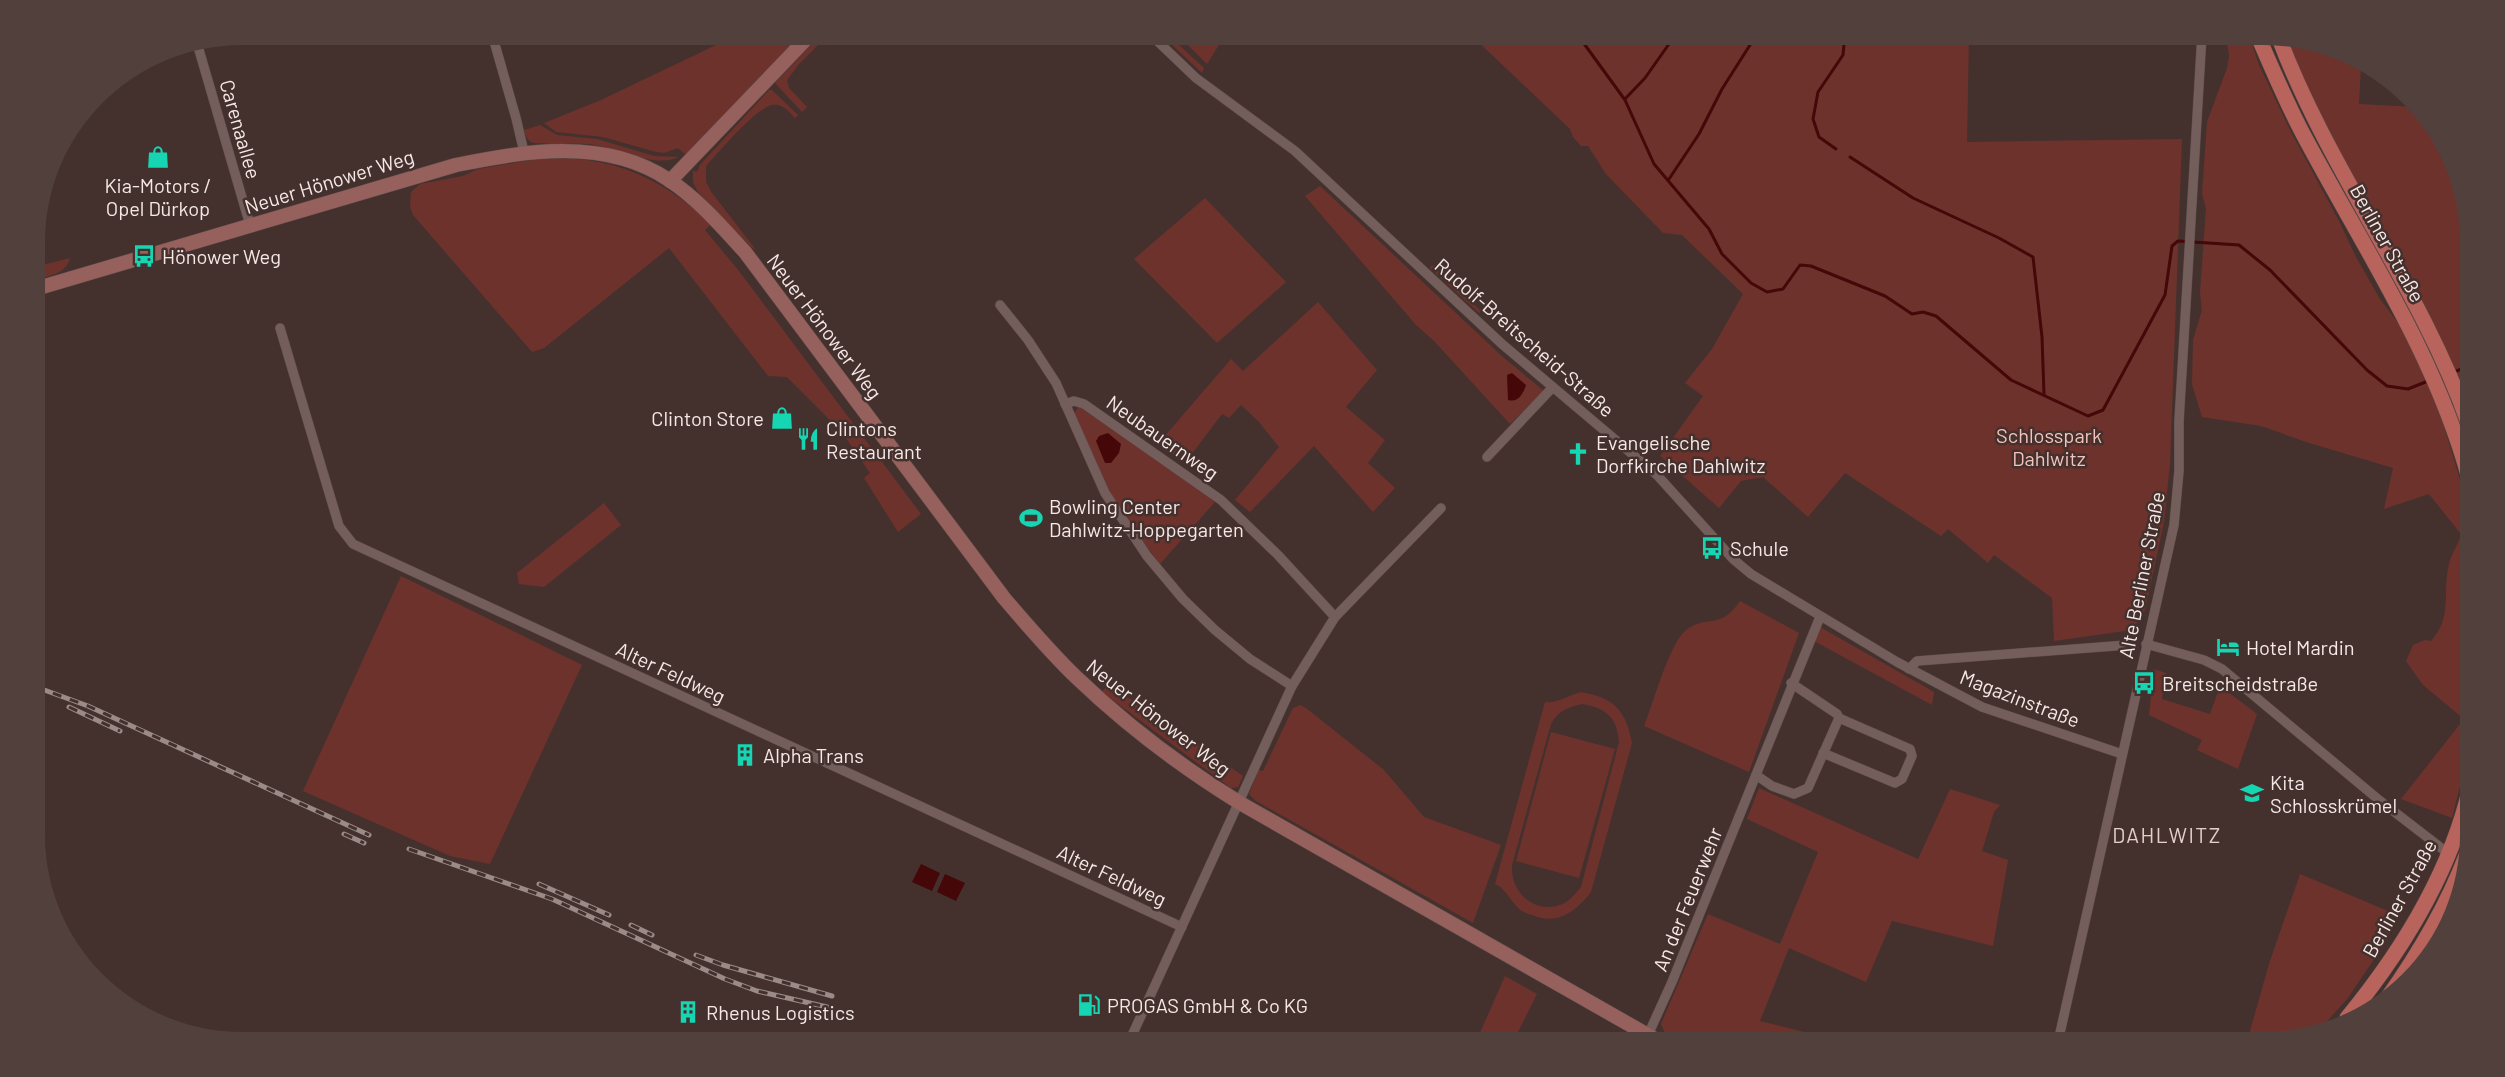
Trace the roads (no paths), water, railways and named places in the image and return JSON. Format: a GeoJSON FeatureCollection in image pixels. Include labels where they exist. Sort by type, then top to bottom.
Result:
{"type":"FeatureCollection","features":[{"type":"Feature","properties":{"kind":"main road"},"geometry":{"type":"LineString","coordinates":[[670,181],[800,45]]}},
{"type":"Feature","properties":{"kind":"main road","name":"Berliner Straße"},"geometry":{"type":"LineString","coordinates":[[2263,45],[2302,133],[2420,346],[2460,445]]}},
{"type":"Feature","properties":{"kind":"main road","name":"Berliner Straße"},"geometry":{"type":"LineString","coordinates":[[2282,46],[2307,104],[2434,340],[2460,399]]}},
{"type":"Feature","properties":{"kind":"main road","name":"Neuer Hönower Weg"},"geometry":{"type":"LineString","coordinates":[[45,286],[443,167],[524,152],[557,150],[606,155],[652,170],[670,181],[712,216],[745,252],[1004,598],[1045,645],[1103,702],[1213,786],[1240,803],[1642,1032]]}},
{"type":"Feature","properties":{"kind":"main road","name":"Berliner Straße"},"geometry":{"type":"LineString","coordinates":[[2354,1010],[2374,985],[2405,938],[2449,854],[2460,819]]}},
{"type":"Feature","properties":{"kind":"main road"},"geometry":{"type":"LineString","coordinates":[[2449,854],[2458,859]]}},
{"type":"Feature","properties":{"kind":"main road","name":"Berliner Straße"},"geometry":{"type":"LineString","coordinates":[[2416,959],[2453,886]]}},
{"type":"Feature","properties":{"kind":"street"},"geometry":{"type":"LineString","coordinates":[[495,45],[524,152]]}},
{"type":"Feature","properties":{"kind":"street","name":"Rudolf-Breitscheid-Straße"},"geometry":{"type":"LineString","coordinates":[[1162,45],[1196,78],[1295,151],[1499,342],[1657,474],[1733,559],[1751,574],[1909,669]]}},
{"type":"Feature","properties":{"kind":"street","name":"Alte Berliner Straße"},"geometry":{"type":"LineString","coordinates":[[2060,1032],[2174,525],[2179,471],[2201,45]]}},
{"type":"Feature","properties":{"kind":"street","name":"Carenaallee"},"geometry":{"type":"LineString","coordinates":[[199,50],[250,225]]}},
{"type":"Feature","properties":{"kind":"street"},"geometry":{"type":"LineString","coordinates":[[1000,305],[1041,357],[1105,493],[1147,556],[1183,599],[1215,630],[1250,660],[1292,686]]}},
{"type":"Feature","properties":{"kind":"street","name":"Alter Feldweg"},"geometry":{"type":"LineString","coordinates":[[280,328],[339,526],[353,544],[1182,927]]}},
{"type":"Feature","properties":{"kind":"street"},"geometry":{"type":"LineString","coordinates":[[1487,458],[1552,387]]}},
{"type":"Feature","properties":{"kind":"street","name":"Neubauernweg"},"geometry":{"type":"LineString","coordinates":[[1065,404],[1074,401],[1084,404],[1196,480],[1221,500],[1278,555],[1335,617]]}},
{"type":"Feature","properties":{"kind":"street"},"geometry":{"type":"LineString","coordinates":[[1134,1032],[1292,686],[1335,617],[1442,508]]}},
{"type":"Feature","properties":{"kind":"street","name":"An der Feuerwehr"},"geometry":{"type":"LineString","coordinates":[[1656,1032],[1672,982],[1791,683],[1820,617]]}},
{"type":"Feature","properties":{"kind":"street"},"geometry":{"type":"LineString","coordinates":[[2146,644],[2204,660],[2222,669],[2379,800],[2449,854]]}},
{"type":"Feature","properties":{"kind":"street"},"geometry":{"type":"LineString","coordinates":[[1909,669],[1917,661],[2127,645]]}},
{"type":"Feature","properties":{"kind":"street","name":"Magazinstraße"},"geometry":{"type":"LineString","coordinates":[[1909,669],[1982,707],[2122,754]]}},
{"type":"Feature","properties":{"kind":"street"},"geometry":{"type":"LineString","coordinates":[[1791,683],[1837,714],[1839,718],[1910,749],[1912,756],[1902,779],[1895,783],[1823,753]]}},
{"type":"Feature","properties":{"kind":"street"},"geometry":{"type":"LineString","coordinates":[[1756,775],[1772,786],[1794,794],[1808,788],[1839,718]]}},
{"type":"Feature","properties":{"kind":"waterway"},"geometry":{"type":"LineString","coordinates":[[1585,45],[1625,100],[1654,164],[1709,229],[1722,254],[1751,283],[1767,292],[1783,289],[1800,265],[1811,266],[1885,296],[1912,314],[1923,312],[1936,316],[2011,380],[2088,416],[2103,410],[2165,295],[2172,246],[2178,241],[2239,245],[2270,270],[2367,370],[2387,386],[2408,389],[2428,381]]}},
{"type":"Feature","properties":{"kind":"waterway"},"geometry":{"type":"LineString","coordinates":[[1625,99],[1645,78],[1668,45]]}},
{"type":"Feature","properties":{"kind":"waterway"},"geometry":{"type":"LineString","coordinates":[[1669,179],[1699,134],[1722,89],[1750,45]]}},
{"type":"Feature","properties":{"kind":"waterway"},"geometry":{"type":"LineString","coordinates":[[1836,149],[1819,137],[1813,119],[1818,92],[1843,55],[1844,45]]}},
{"type":"Feature","properties":{"kind":"waterway"},"geometry":{"type":"LineString","coordinates":[[1850,157],[1913,198],[1999,238],[2033,257],[2042,337],[2044,394]]}},
{"type":"Feature","properties":{"kind":"waterway"},"geometry":{"type":"LineString","coordinates":[[2454,372],[2460,370]]}},
{"type":"Feature","properties":{"kind":"railway"},"geometry":{"type":"LineString","coordinates":[[45,690],[88,706],[369,835]]}},
{"type":"Feature","properties":{"kind":"railway"},"geometry":{"type":"LineString","coordinates":[[69,707],[120,731]]}},
{"type":"Feature","properties":{"kind":"railway"},"geometry":{"type":"LineString","coordinates":[[344,834],[364,843]]}},
{"type":"Feature","properties":{"kind":"railway"},"geometry":{"type":"LineString","coordinates":[[409,849],[552,899],[725,979],[757,991],[827,1007]]}},
{"type":"Feature","properties":{"kind":"railway"},"geometry":{"type":"LineString","coordinates":[[539,884],[609,915]]}},
{"type":"Feature","properties":{"kind":"railway"},"geometry":{"type":"LineString","coordinates":[[631,925],[652,935]]}},
{"type":"Feature","properties":{"kind":"railway"},"geometry":{"type":"LineString","coordinates":[[696,955],[832,996]]}},
{"type":"Feature","properties":{"kind":"place","name":"Kia-Motors / Opel Dürkop"},"geometry":{"type":"Point","coordinates":[158,157]}},
{"type":"Feature","properties":{"kind":"place","name":"Hönower Weg"},"geometry":{"type":"Point","coordinates":[144,256]}},
{"type":"Feature","properties":{"kind":"place","name":"Clinton Store"},"geometry":{"type":"Point","coordinates":[782,418]}},
{"type":"Feature","properties":{"kind":"place","name":"Clintons Restaurant"},"geometry":{"type":"Point","coordinates":[808,439]}},
{"type":"Feature","properties":{"kind":"place","name":"Evangelische Dorfkirche Dahlwitz"},"geometry":{"type":"Point","coordinates":[1578,454]}},
{"type":"Feature","properties":{"kind":"place","name":"Bowling Center Dahlwitz-Hoppegarten"},"geometry":{"type":"Point","coordinates":[1031,518]}},
{"type":"Feature","properties":{"kind":"place","name":"Schule"},"geometry":{"type":"Point","coordinates":[1712,548]}},
{"type":"Feature","properties":{"kind":"place","name":"Hotel Mardin"},"geometry":{"type":"Point","coordinates":[2228,647]}},
{"type":"Feature","properties":{"kind":"place","name":"Breitscheidstraße"},"geometry":{"type":"Point","coordinates":[2144,683]}},
{"type":"Feature","properties":{"kind":"place","name":"Alpha Trans"},"geometry":{"type":"Point","coordinates":[745,755]}},
{"type":"Feature","properties":{"kind":"place","name":"Kita Schlosskrümel"},"geometry":{"type":"Point","coordinates":[2252,793]}},
{"type":"Feature","properties":{"kind":"place","name":"PROGAS GmbH & Co KG"},"geometry":{"type":"Point","coordinates":[1089,1005]}},
{"type":"Feature","properties":{"kind":"place","name":"Rhenus Logistics"},"geometry":{"type":"Point","coordinates":[688,1012]}},
{"type":"Feature","properties":{"kind":"district","name":"DAHLWITZ"},"geometry":{"type":"Point","coordinates":[2167,834]}},
{"type":"Feature","properties":{"kind":"park label","name":"Schlosspark Dahlwitz"},"geometry":{"type":"Point","coordinates":[2049,446]}}]}
